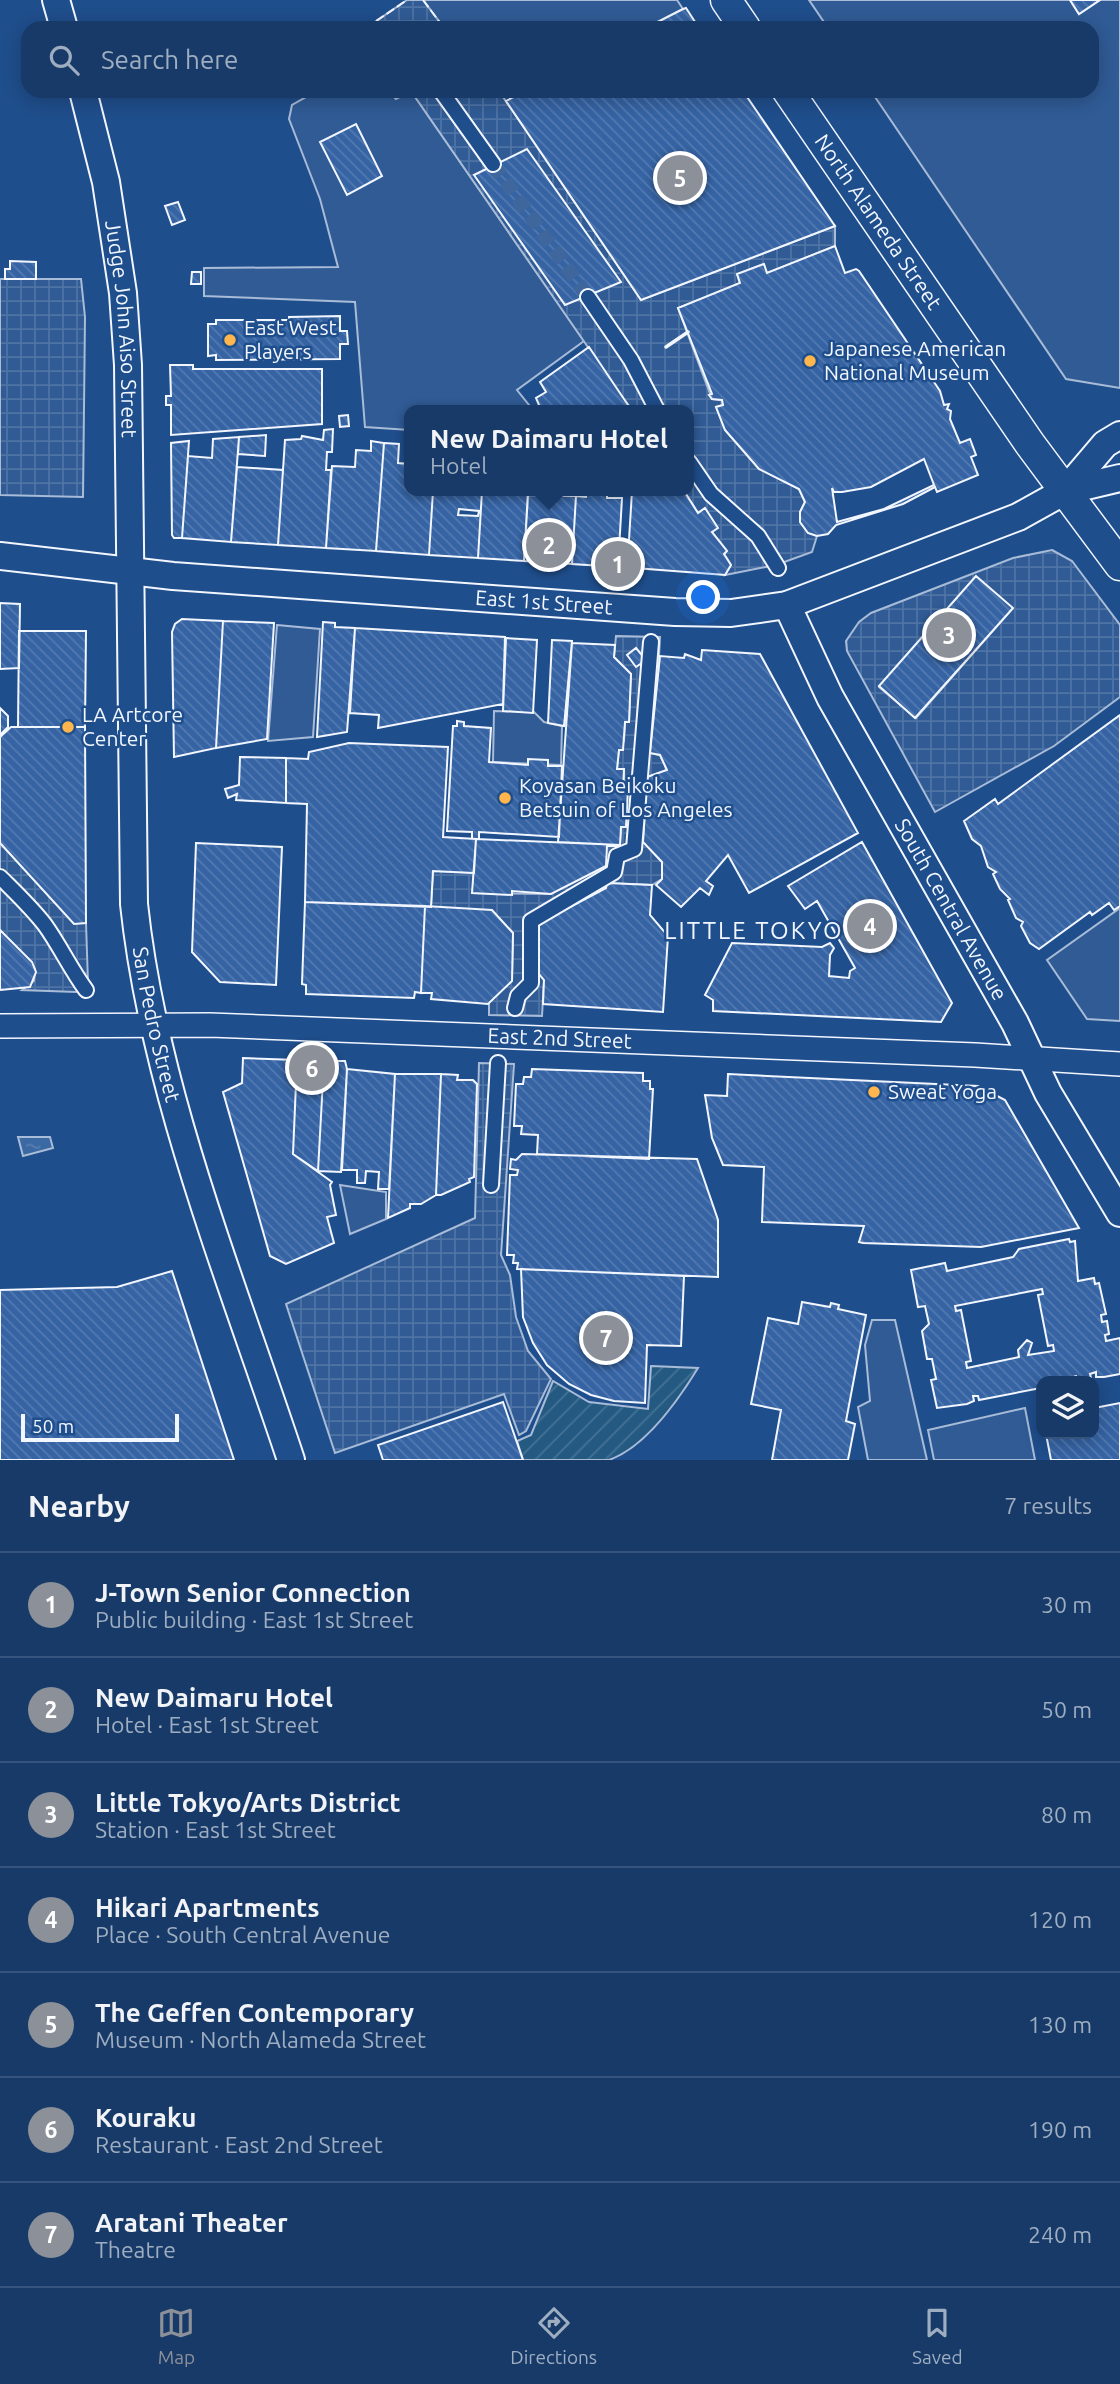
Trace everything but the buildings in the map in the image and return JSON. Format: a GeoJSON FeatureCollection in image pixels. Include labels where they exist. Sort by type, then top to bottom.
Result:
{"type":"FeatureCollection","features":[{"type":"Feature","properties":{"kind":"main road"},"geometry":{"type":"LineString","coordinates":[[56,0],[62,21]]}},
{"type":"Feature","properties":{"kind":"main road"},"geometry":{"type":"LineString","coordinates":[[726,0],[740,21]]}},
{"type":"Feature","properties":{"kind":"main road","name":"Judge John Aiso Street"},"geometry":{"type":"LineString","coordinates":[[85,98],[106,182],[123,293],[128,365],[131,571]]}},
{"type":"Feature","properties":{"kind":"main road","name":"North Alameda Street"},"geometry":{"type":"LineString","coordinates":[[793,98],[1065,491],[1120,565]]}},
{"type":"Feature","properties":{"kind":"main road","name":"East 1st Street"},"geometry":{"type":"LineString","coordinates":[[1065,491],[1105,444],[1120,435]]}},
{"type":"Feature","properties":{"kind":"main road","name":"East 1st Street"},"geometry":{"type":"LineString","coordinates":[[0,556],[131,571],[675,612],[732,613],[787,605],[1018,517],[1065,491],[1120,478]]}},
{"type":"Feature","properties":{"kind":"main road","name":"San Pedro Street"},"geometry":{"type":"LineString","coordinates":[[131,571],[134,904],[139,950],[160,1057],[291,1460]]}},
{"type":"Feature","properties":{"kind":"main road","name":"South Central Avenue"},"geometry":{"type":"LineString","coordinates":[[787,605],[830,698],[1033,1060],[1048,1093],[1120,1213]]}},
{"type":"Feature","properties":{"kind":"street"},"geometry":{"type":"LineString","coordinates":[[446,98],[493,164]]}},
{"type":"Feature","properties":{"kind":"street"},"geometry":{"type":"LineString","coordinates":[[588,297],[631,360],[654,405]]}},
{"type":"Feature","properties":{"kind":"street"},"geometry":{"type":"LineString","coordinates":[[694,469],[711,494],[758,536],[778,568]]}},
{"type":"Feature","properties":{"kind":"street"},"geometry":{"type":"LineString","coordinates":[[514,1008],[518,996],[531,983],[531,921],[614,872],[617,856],[634,849],[651,642]]}},
{"type":"Feature","properties":{"kind":"street"},"geometry":{"type":"LineString","coordinates":[[0,877],[43,923],[61,949],[66,964],[86,990]]}},
{"type":"Feature","properties":{"kind":"street","name":"East 2nd Street"},"geometry":{"type":"LineString","coordinates":[[0,1026],[155,1025],[961,1054],[1120,1064]]}},
{"type":"Feature","properties":{"kind":"street"},"geometry":{"type":"LineString","coordinates":[[491,1185],[498,1063]]}},
{"type":"Feature","properties":{"kind":"shaded area"},"geometry":{"type":"Polygon","coordinates":[[[407,0],[423,0],[439,21],[376,21],[407,0]]]}},
{"type":"Feature","properties":{"kind":"shaded area"},"geometry":{"type":"Polygon","coordinates":[[[423,0],[677,0],[683,9],[660,21],[439,21],[423,0]]]}},
{"type":"Feature","properties":{"kind":"shaded area"},"geometry":{"type":"Polygon","coordinates":[[[809,0],[1070,0],[1079,14],[1100,0],[1120,0],[1120,388],[1066,379],[876,98],[1099,98],[1099,21],[823,21],[809,0]]]}},
{"type":"Feature","properties":{"kind":"shaded area"},"geometry":{"type":"Polygon","coordinates":[[[304,98],[416,98],[584,341],[517,390],[529,405],[404,405],[404,430],[365,427],[355,302],[204,296],[204,268],[338,267],[320,199],[289,119],[292,105],[304,98]]]}},
{"type":"Feature","properties":{"kind":"shaded area"},"geometry":{"type":"Polygon","coordinates":[[[416,98],[504,98],[641,300],[835,226],[835,246],[767,273],[763,264],[737,274],[740,283],[678,308],[712,399],[722,400],[723,405],[716,407],[725,430],[759,469],[799,489],[805,502],[800,512],[800,522],[808,533],[817,536],[812,552],[776,565],[725,575],[731,565],[724,554],[727,551],[712,532],[704,509],[698,513],[687,496],[694,496],[694,405],[628,405],[416,98]]]}},
{"type":"Feature","properties":{"kind":"shaded area"},"geometry":{"type":"Polygon","coordinates":[[[5,269],[36,279],[81,279],[85,317],[83,497],[0,495],[0,279],[5,279],[5,269]]]}},
{"type":"Feature","properties":{"kind":"shaded area"},"geometry":{"type":"Polygon","coordinates":[[[1052,550],[1072,561],[1120,625],[1120,697],[1054,746],[935,812],[847,651],[846,641],[859,622],[871,613],[1013,558],[1052,550]],[[1012,609],[879,686],[916,718],[1012,609]]]}},
{"type":"Feature","properties":{"kind":"shaded area"},"geometry":{"type":"Polygon","coordinates":[[[277,625],[320,629],[313,737],[268,741],[277,625]]]}},
{"type":"Feature","properties":{"kind":"shaded area"},"geometry":{"type":"Polygon","coordinates":[[[616,636],[660,637],[656,715],[652,715],[650,753],[660,755],[667,770],[647,777],[643,842],[662,862],[662,879],[652,885],[607,883],[544,980],[542,1016],[489,1015],[489,1001],[512,980],[513,933],[492,911],[431,907],[433,871],[474,873],[473,893],[551,894],[607,846],[620,846],[621,827],[626,827],[624,770],[617,769],[619,750],[624,741],[625,722],[629,722],[631,674],[614,657],[616,636]]]}},
{"type":"Feature","properties":{"kind":"shaded area"},"geometry":{"type":"Polygon","coordinates":[[[494,711],[534,712],[544,722],[562,726],[561,765],[493,762],[494,711]]]}},
{"type":"Feature","properties":{"kind":"shaded area"},"geometry":{"type":"Polygon","coordinates":[[[0,843],[74,923],[86,923],[88,983],[76,992],[22,990],[34,981],[35,969],[0,930],[0,843]]]}},
{"type":"Feature","properties":{"kind":"shaded area"},"geometry":{"type":"Polygon","coordinates":[[[1120,908],[1120,1021],[1087,1019],[1047,960],[1120,908]]]}},
{"type":"Feature","properties":{"kind":"shaded area"},"geometry":{"type":"Polygon","coordinates":[[[479,1063],[514,1064],[501,1255],[510,1275],[516,1317],[528,1351],[551,1379],[526,1431],[519,1435],[504,1394],[335,1453],[286,1304],[475,1218],[479,1063]]]}},
{"type":"Feature","properties":{"kind":"shaded area"},"geometry":{"type":"Polygon","coordinates":[[[340,1185],[386,1192],[386,1219],[350,1234],[340,1185]]]}},
{"type":"Feature","properties":{"kind":"shaded area"},"geometry":{"type":"Polygon","coordinates":[[[872,1320],[895,1320],[927,1460],[868,1460],[858,1407],[870,1401],[865,1345],[872,1320]]]}},
{"type":"Feature","properties":{"kind":"shaded area"},"geometry":{"type":"Polygon","coordinates":[[[651,1366],[698,1368],[660,1421],[623,1454],[609,1460],[523,1460],[517,1441],[531,1435],[553,1381],[589,1402],[648,1409],[651,1366]]]}},
{"type":"Feature","properties":{"kind":"shaded area"},"geometry":{"type":"Polygon","coordinates":[[[1025,1408],[1035,1460],[934,1460],[928,1430],[1025,1408]]]}},
{"type":"Feature","properties":{"kind":"water"},"geometry":{"type":"Polygon","coordinates":[[[18,1137],[50,1137],[53,1148],[23,1156],[18,1137]]]}},
{"type":"Feature","properties":{"kind":"tunnel"},"geometry":{"type":"LineString","coordinates":[[493,164],[588,297]]}},
{"type":"Feature","properties":{"kind":"fence"},"geometry":{"type":"LineString","coordinates":[[376,21],[407,0]]}},
{"type":"Feature","properties":{"kind":"fence"},"geometry":{"type":"LineString","coordinates":[[423,0],[439,21]]}},
{"type":"Feature","properties":{"kind":"wall"},"geometry":{"type":"LineString","coordinates":[[666,347],[688,332]]}},
{"type":"Feature","properties":{"kind":"place","name":"The Geffen Contemporary"},"geometry":{"type":"Point","coordinates":[680,178]}},
{"type":"Feature","properties":{"kind":"place","name":"East West Players"},"geometry":{"type":"Point","coordinates":[230,340]}},
{"type":"Feature","properties":{"kind":"place","name":"Japanese American National Museum"},"geometry":{"type":"Point","coordinates":[810,361]}},
{"type":"Feature","properties":{"kind":"place","name":"New Daimaru Hotel"},"geometry":{"type":"Point","coordinates":[549,545]}},
{"type":"Feature","properties":{"kind":"place","name":"J-Town Senior Connection"},"geometry":{"type":"Point","coordinates":[618,564]}},
{"type":"Feature","properties":{"kind":"place","name":"Little Tokyo/Arts District"},"geometry":{"type":"Point","coordinates":[949,635]}},
{"type":"Feature","properties":{"kind":"place","name":"LA Artcore Center"},"geometry":{"type":"Point","coordinates":[68,727]}},
{"type":"Feature","properties":{"kind":"place","name":"Koyasan Beikoku Betsuin of Los Angeles"},"geometry":{"type":"Point","coordinates":[505,798]}},
{"type":"Feature","properties":{"kind":"place","name":"Hikari Apartments"},"geometry":{"type":"Point","coordinates":[870,926]}},
{"type":"Feature","properties":{"kind":"place","name":"Kouraku"},"geometry":{"type":"Point","coordinates":[312,1068]}},
{"type":"Feature","properties":{"kind":"place","name":"Sweat Yoga"},"geometry":{"type":"Point","coordinates":[874,1092]}},
{"type":"Feature","properties":{"kind":"place","name":"Aratani Theater"},"geometry":{"type":"Point","coordinates":[606,1338]}},
{"type":"Feature","properties":{"kind":"district","name":"LITTLE TOKYO"},"geometry":{"type":"Point","coordinates":[754,931]}}]}
